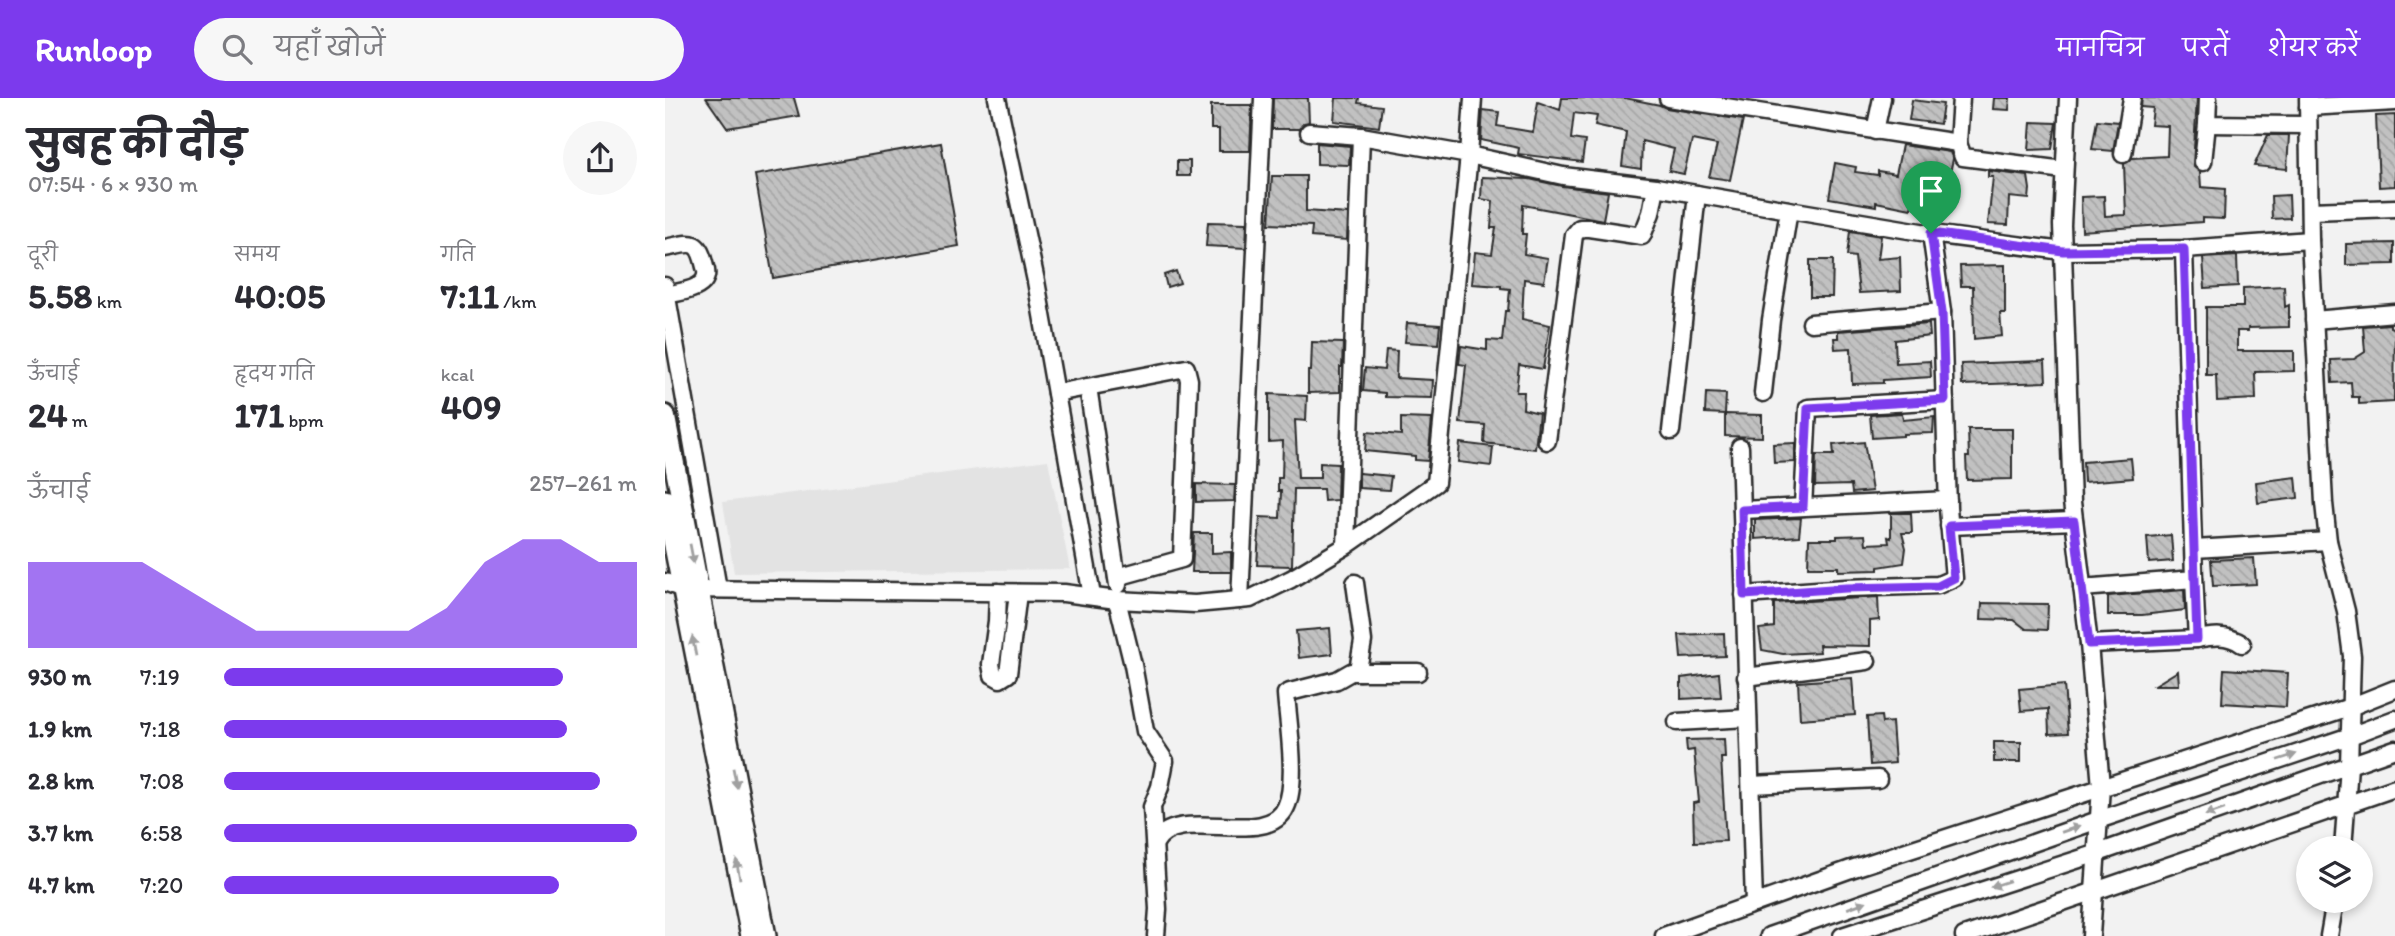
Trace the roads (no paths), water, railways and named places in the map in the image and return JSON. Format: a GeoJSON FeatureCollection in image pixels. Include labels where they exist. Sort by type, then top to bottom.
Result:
{"type":"FeatureCollection","features":[{"type":"Feature","properties":{"kind":"main road"},"geometry":{"type":"LineString","coordinates":[[665,415],[691,587],[751,936]]}},
{"type":"Feature","properties":{"kind":"main road"},"geometry":{"type":"LineString","coordinates":[[665,500],[691,587],[766,936]]}},
{"type":"Feature","properties":{"kind":"street"},"geometry":{"type":"LineString","coordinates":[[997,98],[1036,281],[1092,596]]}},
{"type":"Feature","properties":{"kind":"street"},"geometry":{"type":"LineString","coordinates":[[1240,600],[1263,98]]}},
{"type":"Feature","properties":{"kind":"street"},"geometry":{"type":"LineString","coordinates":[[665,248],[695,245],[701,249],[707,273],[703,282],[695,288],[666,290],[691,587],[997,592],[1195,604],[1250,599],[1346,547],[1436,483],[1473,98]]}},
{"type":"Feature","properties":{"kind":"street"},"geometry":{"type":"LineString","coordinates":[[1668,98],[1727,103],[1875,131],[1958,143]]}},
{"type":"Feature","properties":{"kind":"street"},"geometry":{"type":"LineString","coordinates":[[1875,131],[1882,98]]}},
{"type":"Feature","properties":{"kind":"street"},"geometry":{"type":"LineString","coordinates":[[1961,98],[1958,143],[1963,157],[2064,170]]}},
{"type":"Feature","properties":{"kind":"street"},"geometry":{"type":"LineString","coordinates":[[2068,98],[2061,225],[2074,521],[2089,644],[2101,787],[2101,819],[2091,936],[2103,936]]}},
{"type":"Feature","properties":{"kind":"street"},"geometry":{"type":"LineString","coordinates":[[2123,153],[2131,98]]}},
{"type":"Feature","properties":{"kind":"street"},"geometry":{"type":"LineString","coordinates":[[2203,162],[2209,98]]}},
{"type":"Feature","properties":{"kind":"street"},"geometry":{"type":"LineString","coordinates":[[2344,836],[2350,766],[2352,656],[2346,611],[2327,541],[2310,240],[2308,103],[2395,102]]}},
{"type":"Feature","properties":{"kind":"street"},"geometry":{"type":"LineString","coordinates":[[2207,124],[2307,125]]}},
{"type":"Feature","properties":{"kind":"street"},"geometry":{"type":"LineString","coordinates":[[1309,132],[1361,136],[1469,155],[1563,176],[1656,187],[1931,233],[2063,251],[2184,249],[2310,240]]}},
{"type":"Feature","properties":{"kind":"street"},"geometry":{"type":"LineString","coordinates":[[1346,547],[1361,136]]}},
{"type":"Feature","properties":{"kind":"street"},"geometry":{"type":"LineString","coordinates":[[1547,440],[1574,235],[1580,228],[1589,228],[1643,236],[1656,187]]}},
{"type":"Feature","properties":{"kind":"street"},"geometry":{"type":"LineString","coordinates":[[1671,430],[1697,194]]}},
{"type":"Feature","properties":{"kind":"street"},"geometry":{"type":"LineString","coordinates":[[2311,211],[2395,208]]}},
{"type":"Feature","properties":{"kind":"street"},"geometry":{"type":"LineString","coordinates":[[1763,393],[1771,320],[1789,210]]}},
{"type":"Feature","properties":{"kind":"street"},"geometry":{"type":"LineString","coordinates":[[1744,595],[1846,588],[1938,586],[1954,578],[1949,526],[1942,312],[1931,233]]}},
{"type":"Feature","properties":{"kind":"street"},"geometry":{"type":"LineString","coordinates":[[2184,249],[2197,639]]}},
{"type":"Feature","properties":{"kind":"street"},"geometry":{"type":"LineString","coordinates":[[1811,323],[1942,312]]}},
{"type":"Feature","properties":{"kind":"street"},"geometry":{"type":"LineString","coordinates":[[2314,320],[2395,313]]}},
{"type":"Feature","properties":{"kind":"street"},"geometry":{"type":"LineString","coordinates":[[1056,393],[1186,368],[1189,380],[1182,559],[1117,577]]}},
{"type":"Feature","properties":{"kind":"street"},"geometry":{"type":"LineString","coordinates":[[1088,387],[1119,600],[1145,731],[1165,761],[1160,788],[1152,807],[1159,909],[1156,936]]}},
{"type":"Feature","properties":{"kind":"street"},"geometry":{"type":"LineString","coordinates":[[1803,507],[1808,408],[1945,400]]}},
{"type":"Feature","properties":{"kind":"street"},"geometry":{"type":"LineString","coordinates":[[1740,447],[1754,904]]}},
{"type":"Feature","properties":{"kind":"street"},"geometry":{"type":"LineString","coordinates":[[1742,510],[1948,500]]}},
{"type":"Feature","properties":{"kind":"street"},"geometry":{"type":"LineString","coordinates":[[1949,526],[2074,521]]}},
{"type":"Feature","properties":{"kind":"street"},"geometry":{"type":"LineString","coordinates":[[2194,550],[2327,541]]}},
{"type":"Feature","properties":{"kind":"street"},"geometry":{"type":"LineString","coordinates":[[2082,588],[2194,579]]}},
{"type":"Feature","properties":{"kind":"street"},"geometry":{"type":"LineString","coordinates":[[1355,583],[1363,641],[1357,670],[1360,672]]}},
{"type":"Feature","properties":{"kind":"street"},"geometry":{"type":"LineString","coordinates":[[997,592],[997,621],[991,664],[993,675],[1000,678],[1007,674],[1018,593]]}},
{"type":"Feature","properties":{"kind":"street"},"geometry":{"type":"LineString","coordinates":[[2089,644],[2221,636],[2233,638],[2242,644]]}},
{"type":"Feature","properties":{"kind":"street"},"geometry":{"type":"LineString","coordinates":[[1746,677],[1867,661]]}},
{"type":"Feature","properties":{"kind":"street"},"geometry":{"type":"LineString","coordinates":[[1155,844],[1160,835],[1170,830],[1201,826],[1258,826],[1283,812],[1288,803],[1291,774],[1286,695],[1290,692],[1337,680],[1351,671],[1418,672]]}},
{"type":"Feature","properties":{"kind":"street"},"geometry":{"type":"LineString","coordinates":[[1664,936],[1851,869],[2395,690]]}},
{"type":"Feature","properties":{"kind":"street"},"geometry":{"type":"LineString","coordinates":[[1677,722],[1748,718]]}},
{"type":"Feature","properties":{"kind":"street"},"geometry":{"type":"LineString","coordinates":[[1769,936],[2395,719]]}},
{"type":"Feature","properties":{"kind":"street"},"geometry":{"type":"LineString","coordinates":[[1842,936],[2098,853],[2395,749]]}},
{"type":"Feature","properties":{"kind":"street"},"geometry":{"type":"LineString","coordinates":[[1751,785],[1878,779]]}},
{"type":"Feature","properties":{"kind":"street"},"geometry":{"type":"LineString","coordinates":[[1964,936],[2395,788]]}},
{"type":"Feature","properties":{"kind":"street"},"geometry":{"type":"LineString","coordinates":[[2329,936],[2333,913]]}}]}
